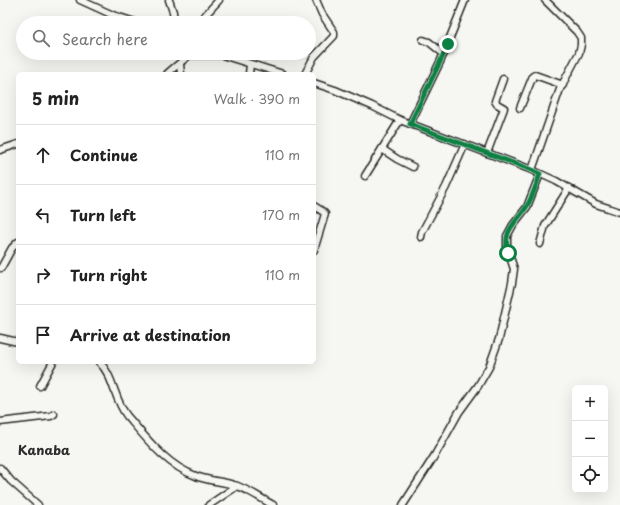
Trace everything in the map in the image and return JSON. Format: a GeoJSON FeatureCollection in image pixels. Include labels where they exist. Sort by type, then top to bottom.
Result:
{"type":"FeatureCollection","features":[{"type":"Feature","properties":{"kind":"street"},"geometry":{"type":"LineString","coordinates":[[80,0],[116,16]]}},
{"type":"Feature","properties":{"kind":"street"},"geometry":{"type":"LineString","coordinates":[[170,0],[173,16]]}},
{"type":"Feature","properties":{"kind":"street"},"geometry":{"type":"LineString","coordinates":[[204,16],[219,0]]}},
{"type":"Feature","properties":{"kind":"street"},"geometry":{"type":"LineString","coordinates":[[316,0],[322,14],[334,34],[332,39],[316,55]]}},
{"type":"Feature","properties":{"kind":"street"},"geometry":{"type":"LineString","coordinates":[[410,124],[444,54],[465,0]]}},
{"type":"Feature","properties":{"kind":"street"},"geometry":{"type":"LineString","coordinates":[[532,170],[563,85],[579,53],[581,38],[545,0]]}},
{"type":"Feature","properties":{"kind":"street"},"geometry":{"type":"LineString","coordinates":[[423,40],[429,42],[444,54]]}},
{"type":"Feature","properties":{"kind":"street"},"geometry":{"type":"LineString","coordinates":[[169,72],[184,60]]}},
{"type":"Feature","properties":{"kind":"street"},"geometry":{"type":"LineString","coordinates":[[236,60],[276,72]]}},
{"type":"Feature","properties":{"kind":"street"},"geometry":{"type":"LineString","coordinates":[[306,72],[312,60]]}},
{"type":"Feature","properties":{"kind":"street"},"geometry":{"type":"LineString","coordinates":[[180,64],[181,72]]}},
{"type":"Feature","properties":{"kind":"street"},"geometry":{"type":"LineString","coordinates":[[249,72],[250,64]]}},
{"type":"Feature","properties":{"kind":"street"},"geometry":{"type":"LineString","coordinates":[[520,108],[533,76],[535,75],[563,85]]}},
{"type":"Feature","properties":{"kind":"street"},"geometry":{"type":"LineString","coordinates":[[487,153],[503,111],[502,107],[495,101],[503,78]]}},
{"type":"Feature","properties":{"kind":"street"},"geometry":{"type":"LineString","coordinates":[[316,84],[335,90],[410,124],[532,170],[570,188],[596,204],[620,212]]}},
{"type":"Feature","properties":{"kind":"street"},"geometry":{"type":"LineString","coordinates":[[365,176],[400,120]]}},
{"type":"Feature","properties":{"kind":"street"},"geometry":{"type":"LineString","coordinates":[[421,237],[422,232],[446,187],[465,144]]}},
{"type":"Feature","properties":{"kind":"street"},"geometry":{"type":"LineString","coordinates":[[0,150],[16,145]]}},
{"type":"Feature","properties":{"kind":"street"},"geometry":{"type":"LineString","coordinates":[[382,149],[413,167]]}},
{"type":"Feature","properties":{"kind":"street"},"geometry":{"type":"LineString","coordinates":[[403,505],[435,455],[459,412],[478,386],[489,367],[499,339],[514,269],[507,248],[507,236],[533,196],[540,174]]}},
{"type":"Feature","properties":{"kind":"street"},"geometry":{"type":"LineString","coordinates":[[540,244],[545,226],[570,188]]}},
{"type":"Feature","properties":{"kind":"street"},"geometry":{"type":"LineString","coordinates":[[316,207],[325,214],[316,243]]}},
{"type":"Feature","properties":{"kind":"street"},"geometry":{"type":"LineString","coordinates":[[1,268],[12,248],[16,244]]}},
{"type":"Feature","properties":{"kind":"street"},"geometry":{"type":"LineString","coordinates":[[0,338],[16,342]]}},
{"type":"Feature","properties":{"kind":"street"},"geometry":{"type":"LineString","coordinates":[[40,386],[52,364]]}},
{"type":"Feature","properties":{"kind":"street"},"geometry":{"type":"LineString","coordinates":[[101,364],[106,370],[126,416],[172,463],[196,477],[237,486],[273,505]]}},
{"type":"Feature","properties":{"kind":"street"},"geometry":{"type":"LineString","coordinates":[[0,422],[51,416],[54,414]]}},
{"type":"Feature","properties":{"kind":"street"},"geometry":{"type":"LineString","coordinates":[[0,468],[11,481],[38,505]]}},
{"type":"Feature","properties":{"kind":"street"},"geometry":{"type":"LineString","coordinates":[[209,505],[237,486]]}},
{"type":"Feature","properties":{"kind":"district","name":"Kanaba"},"geometry":{"type":"Point","coordinates":[44,449]}},
{"type":"Feature","properties":{"kind":"route"},"geometry":{"type":"LineString","coordinates":[[448,44],[410,124],[540,174],[533,196],[527,207],[509,230],[506,241],[508,253]]}}]}
